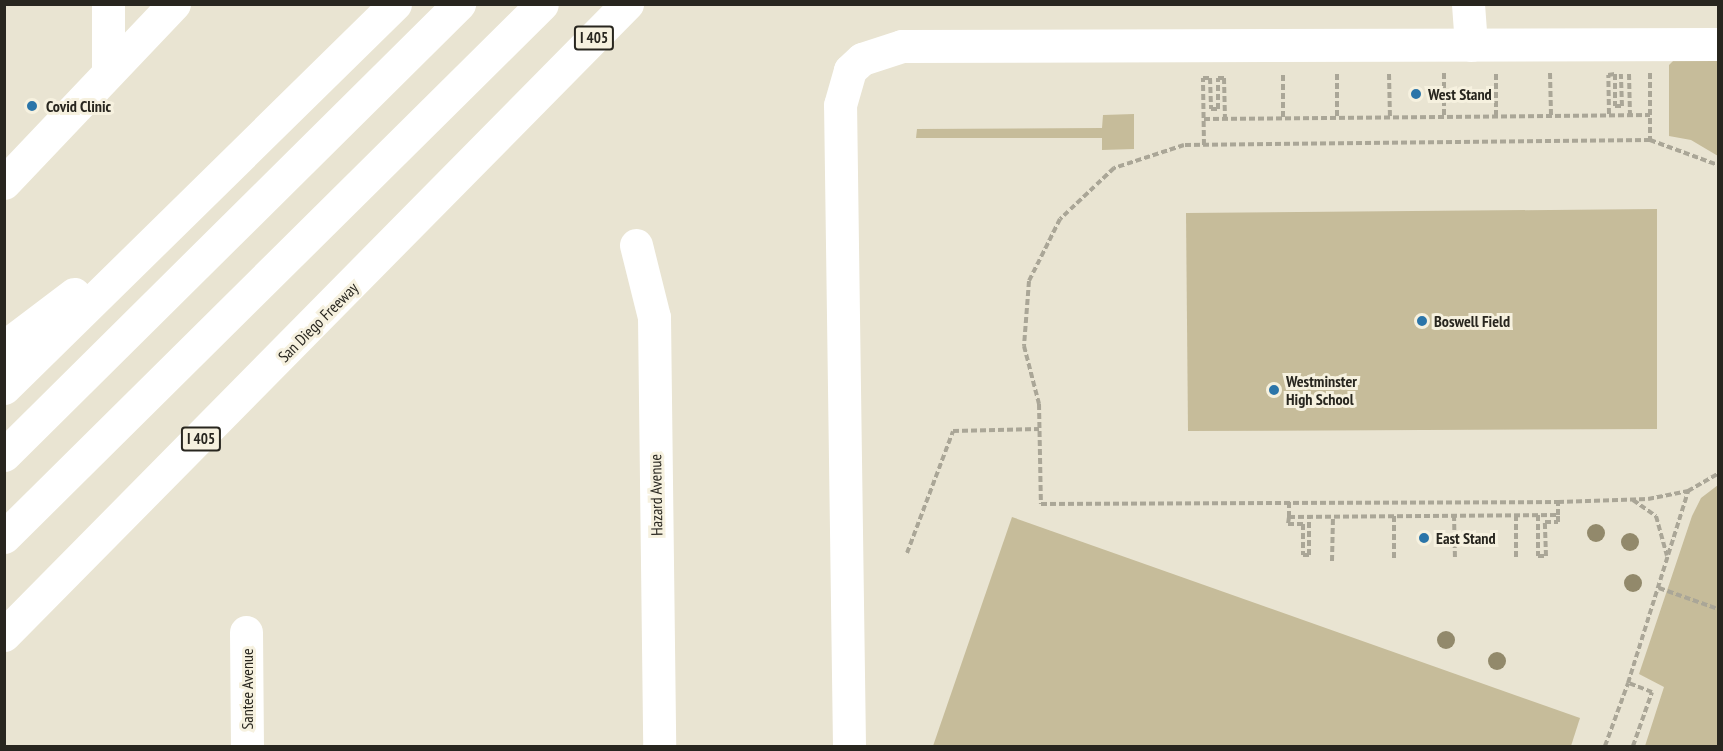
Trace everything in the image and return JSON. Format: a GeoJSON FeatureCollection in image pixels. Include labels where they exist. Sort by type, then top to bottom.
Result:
{"type":"FeatureCollection","features":[{"type":"Feature","properties":{"kind":"main road"},"geometry":{"type":"LineString","coordinates":[[108,4],[108,71]]}},
{"type":"Feature","properties":{"kind":"main road"},"geometry":{"type":"LineString","coordinates":[[4,183],[174,4]]}},
{"type":"Feature","properties":{"kind":"main road"},"geometry":{"type":"LineString","coordinates":[[4,388],[395,4]]}},
{"type":"Feature","properties":{"kind":"main road"},"geometry":{"type":"LineString","coordinates":[[4,455],[459,4]]}},
{"type":"Feature","properties":{"kind":"main road","name":"San Diego Freeway"},"geometry":{"type":"LineString","coordinates":[[4,635],[398,243],[627,4]]}},
{"type":"Feature","properties":{"kind":"main road"},"geometry":{"type":"LineString","coordinates":[[1468,4],[1471,45]]}},
{"type":"Feature","properties":{"kind":"main road"},"geometry":{"type":"LineString","coordinates":[[4,537],[534,12]]}},
{"type":"Feature","properties":{"kind":"main road"},"geometry":{"type":"LineString","coordinates":[[849,747],[840,105],[850,70],[881,49],[902,46],[1719,44]]}},
{"type":"Feature","properties":{"kind":"main road"},"geometry":{"type":"LineString","coordinates":[[4,348],[180,213]]}},
{"type":"Feature","properties":{"kind":"main road","name":"Hazard Avenue"},"geometry":{"type":"LineString","coordinates":[[636,245],[654,317],[659,747]]}},
{"type":"Feature","properties":{"kind":"main road"},"geometry":{"type":"LineString","coordinates":[[4,433],[133,329]]}},
{"type":"Feature","properties":{"kind":"main road","name":"Santee Avenue"},"geometry":{"type":"LineString","coordinates":[[246,632],[247,747]]}},
{"type":"Feature","properties":{"kind":"path"},"geometry":{"type":"LineString","coordinates":[[1650,44],[1650,140]]}},
{"type":"Feature","properties":{"kind":"path"},"geometry":{"type":"LineString","coordinates":[[1444,69],[1444,116]]}},
{"type":"Feature","properties":{"kind":"path"},"geometry":{"type":"LineString","coordinates":[[1550,72],[1551,115]]}},
{"type":"Feature","properties":{"kind":"path"},"geometry":{"type":"LineString","coordinates":[[1389,73],[1390,117]]}},
{"type":"Feature","properties":{"kind":"path"},"geometry":{"type":"LineString","coordinates":[[1283,74],[1283,118]]}},
{"type":"Feature","properties":{"kind":"path"},"geometry":{"type":"LineString","coordinates":[[1337,74],[1337,117]]}},
{"type":"Feature","properties":{"kind":"path"},"geometry":{"type":"LineString","coordinates":[[1496,74],[1496,116]]}},
{"type":"Feature","properties":{"kind":"path"},"geometry":{"type":"LineString","coordinates":[[1609,114],[1608,75],[1615,74],[1615,106],[1622,106],[1621,74],[1629,74],[1630,114]]}},
{"type":"Feature","properties":{"kind":"path"},"geometry":{"type":"LineString","coordinates":[[1204,145],[1203,78],[1210,78],[1211,109],[1218,109],[1218,78],[1224,78],[1226,118]]}},
{"type":"Feature","properties":{"kind":"path"},"geometry":{"type":"LineString","coordinates":[[1204,119],[1650,115]]}},
{"type":"Feature","properties":{"kind":"path"},"geometry":{"type":"LineString","coordinates":[[1719,165],[1650,140],[1204,145],[1167,148],[1114,168],[1060,219],[1041,250],[1024,311],[1024,346],[1039,429],[1041,504],[1632,500],[1688,491],[1719,474]]}},
{"type":"Feature","properties":{"kind":"path"},"geometry":{"type":"LineString","coordinates":[[907,553],[953,431],[1039,429]]}},
{"type":"Feature","properties":{"kind":"path"},"geometry":{"type":"LineString","coordinates":[[1605,747],[1659,588],[1688,491]]}},
{"type":"Feature","properties":{"kind":"path"},"geometry":{"type":"LineString","coordinates":[[1632,500],[1659,521],[1667,558]]}},
{"type":"Feature","properties":{"kind":"path"},"geometry":{"type":"LineString","coordinates":[[1289,502],[1288,524],[1303,524],[1303,555],[1309,555],[1309,517]]}},
{"type":"Feature","properties":{"kind":"path"},"geometry":{"type":"LineString","coordinates":[[1538,515],[1538,556],[1546,556],[1545,522],[1558,522],[1558,502]]}},
{"type":"Feature","properties":{"kind":"path"},"geometry":{"type":"LineString","coordinates":[[1454,515],[1455,560]]}},
{"type":"Feature","properties":{"kind":"path"},"geometry":{"type":"LineString","coordinates":[[1516,515],[1516,560]]}},
{"type":"Feature","properties":{"kind":"path"},"geometry":{"type":"LineString","coordinates":[[1289,517],[1558,515]]}},
{"type":"Feature","properties":{"kind":"path"},"geometry":{"type":"LineString","coordinates":[[1394,516],[1394,561]]}},
{"type":"Feature","properties":{"kind":"path"},"geometry":{"type":"LineString","coordinates":[[1332,561],[1333,517]]}},
{"type":"Feature","properties":{"kind":"path"},"geometry":{"type":"LineString","coordinates":[[1659,588],[1719,609]]}},
{"type":"Feature","properties":{"kind":"path"},"geometry":{"type":"LineString","coordinates":[[1628,682],[1652,692],[1633,747]]}},
{"type":"Feature","properties":{"kind":"shaded area"},"geometry":{"type":"Polygon","coordinates":[[[1681,53],[1718,54],[1718,156],[1691,140],[1669,136],[1669,65],[1681,53]]]}},
{"type":"Feature","properties":{"kind":"shaded area"},"geometry":{"type":"Polygon","coordinates":[[[1134,114],[1134,149],[1102,150],[1102,138],[916,138],[917,129],[1102,128],[1103,115],[1134,114]]]}},
{"type":"Feature","properties":{"kind":"shaded area","name":"Boswell Field"},"geometry":{"type":"Polygon","coordinates":[[[1657,209],[1657,429],[1188,431],[1186,213],[1657,209]]]}},
{"type":"Feature","properties":{"kind":"shaded area"},"geometry":{"type":"Polygon","coordinates":[[[1718,485],[1718,746],[1645,746],[1664,687],[1639,674],[1692,516],[1701,498],[1718,485]]]}},
{"type":"Feature","properties":{"kind":"shaded area"},"geometry":{"type":"Polygon","coordinates":[[[1012,517],[1580,718],[1571,746],[933,746],[1012,517]]]}},
{"type":"Feature","properties":{"kind":"place","name":"West Stand"},"geometry":{"type":"Point","coordinates":[1416,94]}},
{"type":"Feature","properties":{"kind":"place","name":"Covid Clinic"},"geometry":{"type":"Point","coordinates":[32,106]}},
{"type":"Feature","properties":{"kind":"place","name":"Boswell Field"},"geometry":{"type":"Point","coordinates":[1422,321]}},
{"type":"Feature","properties":{"kind":"place","name":"Westminster High School"},"geometry":{"type":"Point","coordinates":[1274,390]}},
{"type":"Feature","properties":{"kind":"place","name":"East Stand"},"geometry":{"type":"Point","coordinates":[1424,538]}}]}
